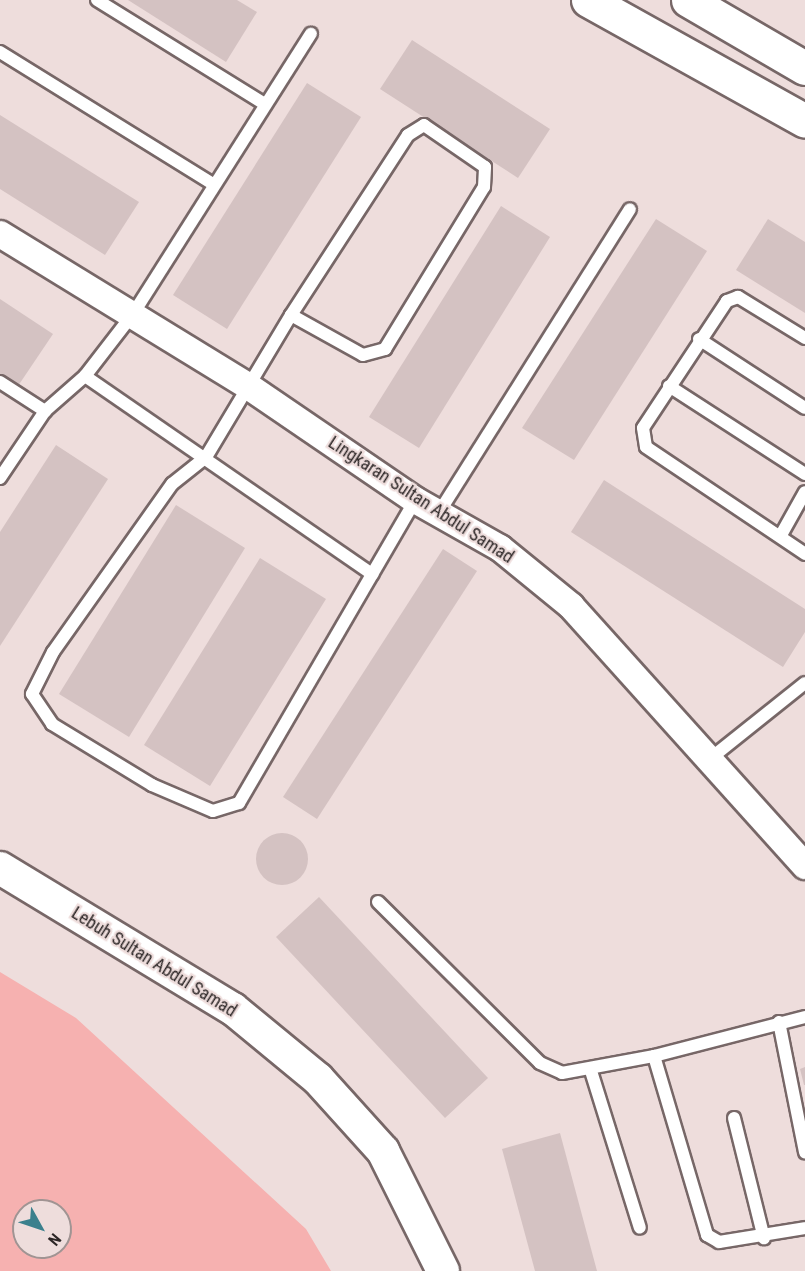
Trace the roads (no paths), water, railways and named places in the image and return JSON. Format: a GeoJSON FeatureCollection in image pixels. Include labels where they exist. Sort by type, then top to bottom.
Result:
{"type":"FeatureCollection","features":[{"type":"Feature","properties":{"kind":"highway"},"geometry":{"type":"LineString","coordinates":[[588,0],[805,121]]}},
{"type":"Feature","properties":{"kind":"highway"},"geometry":{"type":"LineString","coordinates":[[688,0],[805,68]]}},
{"type":"Feature","properties":{"kind":"street","name":"Lingkaran Sultan Abdul Samad"},"geometry":{"type":"LineString","coordinates":[[0,234],[249,386],[415,500],[500,548],[571,606],[711,758],[805,866]]}},
{"type":"Feature","properties":{"kind":"street","name":"Lebuh Sultan Abdul Samad"},"geometry":{"type":"LineString","coordinates":[[0,868],[234,1009],[318,1079],[382,1151],[443,1271]]}},
{"type":"Feature","properties":{"kind":"lane"},"geometry":{"type":"LineString","coordinates":[[97,0],[265,104]]}},
{"type":"Feature","properties":{"kind":"lane"},"geometry":{"type":"LineString","coordinates":[[0,478],[45,411],[85,376],[133,314],[213,184],[311,34]]}},
{"type":"Feature","properties":{"kind":"lane"},"geometry":{"type":"LineString","coordinates":[[0,52],[213,184]]}},
{"type":"Feature","properties":{"kind":"lane"},"geometry":{"type":"LineString","coordinates":[[291,315],[363,355],[385,348],[484,187],[485,167],[424,125],[408,135],[291,315],[206,457],[172,484],[53,652],[33,694],[52,724],[152,785],[213,811],[239,803],[415,500]]}},
{"type":"Feature","properties":{"kind":"lane"},"geometry":{"type":"LineString","coordinates":[[438,514],[630,209]]}},
{"type":"Feature","properties":{"kind":"lane"},"geometry":{"type":"LineString","coordinates":[[805,338],[738,297],[717,309],[644,428],[646,447],[781,535],[805,554]]}},
{"type":"Feature","properties":{"kind":"lane"},"geometry":{"type":"LineString","coordinates":[[699,339],[805,408]]}},
{"type":"Feature","properties":{"kind":"lane"},"geometry":{"type":"LineString","coordinates":[[85,376],[206,457],[372,574]]}},
{"type":"Feature","properties":{"kind":"lane"},"geometry":{"type":"LineString","coordinates":[[0,382],[45,411]]}},
{"type":"Feature","properties":{"kind":"lane"},"geometry":{"type":"LineString","coordinates":[[669,386],[805,474]]}},
{"type":"Feature","properties":{"kind":"lane"},"geometry":{"type":"LineString","coordinates":[[781,535],[805,492]]}},
{"type":"Feature","properties":{"kind":"lane"},"geometry":{"type":"LineString","coordinates":[[711,758],[805,683]]}},
{"type":"Feature","properties":{"kind":"lane"},"geometry":{"type":"LineString","coordinates":[[378,902],[540,1063],[562,1074],[591,1071],[805,1017]]}},
{"type":"Feature","properties":{"kind":"lane"},"geometry":{"type":"LineString","coordinates":[[779,1022],[805,1152]]}},
{"type":"Feature","properties":{"kind":"lane"},"geometry":{"type":"LineString","coordinates":[[654,1056],[707,1235],[719,1242],[764,1238],[805,1228]]}},
{"type":"Feature","properties":{"kind":"lane"},"geometry":{"type":"LineString","coordinates":[[591,1071],[640,1228]]}},
{"type":"Feature","properties":{"kind":"lane"},"geometry":{"type":"LineString","coordinates":[[734,1118],[764,1238]]}}]}
